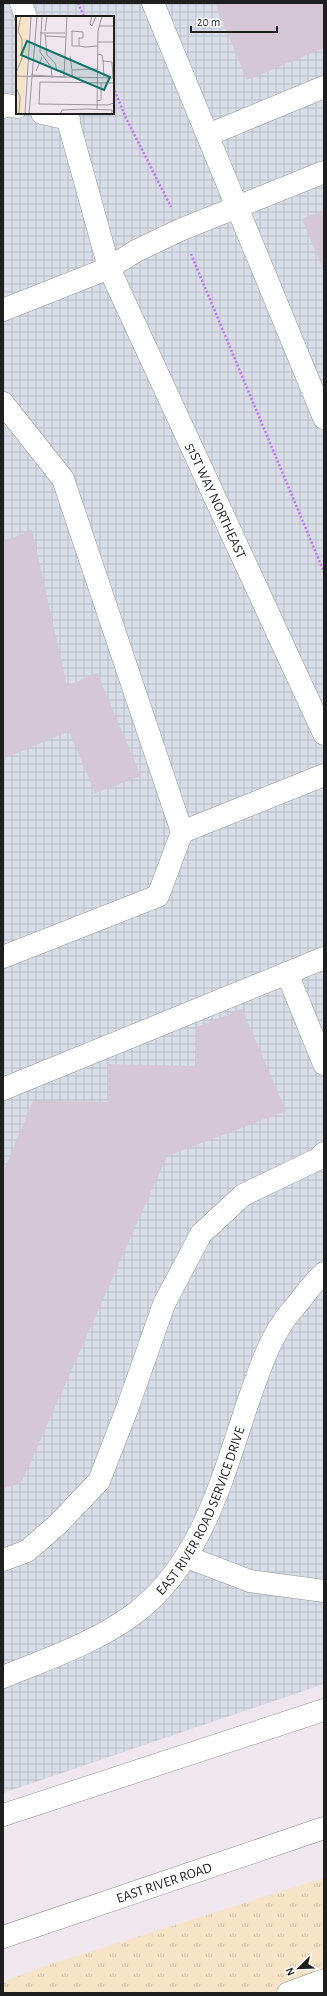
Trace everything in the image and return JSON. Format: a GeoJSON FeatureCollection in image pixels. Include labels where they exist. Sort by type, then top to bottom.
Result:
{"type":"FeatureCollection","features":[{"type":"Feature","properties":{"kind":"street"},"geometry":{"type":"LineString","coordinates":[[21,3],[26,16]]}},
{"type":"Feature","properties":{"kind":"street"},"geometry":{"type":"LineString","coordinates":[[154,3],[324,418]]}},
{"type":"Feature","properties":{"kind":"street"},"geometry":{"type":"LineString","coordinates":[[208,135],[324,87]]}},
{"type":"Feature","properties":{"kind":"street"},"geometry":{"type":"LineString","coordinates":[[3,107],[7,105],[16,107]]}},
{"type":"Feature","properties":{"kind":"street"},"geometry":{"type":"LineString","coordinates":[[50,114],[67,116]]}},
{"type":"Feature","properties":{"kind":"street","name":"51ST WAY NORTHEAST"},"geometry":{"type":"LineString","coordinates":[[67,116],[109,268],[324,734]]}},
{"type":"Feature","properties":{"kind":"street"},"geometry":{"type":"LineString","coordinates":[[3,310],[109,268],[136,251],[180,230],[324,172]]}},
{"type":"Feature","properties":{"kind":"street"},"geometry":{"type":"LineString","coordinates":[[3,403],[63,479],[182,832],[158,896],[3,957]]}},
{"type":"Feature","properties":{"kind":"street"},"geometry":{"type":"LineString","coordinates":[[182,832],[324,775]]}},
{"type":"Feature","properties":{"kind":"street"},"geometry":{"type":"LineString","coordinates":[[3,1089],[324,958]]}},
{"type":"Feature","properties":{"kind":"street"},"geometry":{"type":"LineString","coordinates":[[287,973],[324,1064]]}},
{"type":"Feature","properties":{"kind":"street"},"geometry":{"type":"LineString","coordinates":[[3,1560],[26,1551],[57,1525],[99,1481],[127,1409],[164,1304],[201,1234],[243,1195],[318,1159],[324,1153]]}},
{"type":"Feature","properties":{"kind":"street","name":"EAST RIVER ROAD SERVICE DRIVE"},"geometry":{"type":"LineString","coordinates":[[3,1677],[97,1637],[133,1614],[154,1597],[187,1557],[200,1533],[225,1470],[261,1364],[283,1322],[317,1279],[324,1274]]}},
{"type":"Feature","properties":{"kind":"street"},"geometry":{"type":"LineString","coordinates":[[187,1557],[250,1582],[324,1591]]}},
{"type":"Feature","properties":{"kind":"street"},"geometry":{"type":"LineString","coordinates":[[3,1815],[324,1710]]}},
{"type":"Feature","properties":{"kind":"street","name":"EAST RIVER ROAD"},"geometry":{"type":"LineString","coordinates":[[3,1937],[324,1828]]}},
{"type":"Feature","properties":{"kind":"street"},"geometry":{"type":"LineString","coordinates":[[288,1993],[324,1980]]}},
{"type":"Feature","properties":{"kind":"path"},"geometry":{"type":"LineString","coordinates":[[78,3],[84,16]]}},
{"type":"Feature","properties":{"kind":"path"},"geometry":{"type":"LineString","coordinates":[[114,89],[126,118],[173,212],[324,572]]}},
{"type":"Feature","properties":{"kind":"shaded area"},"geometry":{"type":"Polygon","coordinates":[[[3,3],[324,3],[324,1684],[3,1793],[3,3]]]}},
{"type":"Feature","properties":{"kind":"green space"},"geometry":{"type":"Polygon","coordinates":[[[324,1878],[324,1993],[3,1993],[3,1982],[45,1966],[324,1878]]]}},
{"type":"Feature","properties":{"kind":"building"},"geometry":{"type":"Polygon","coordinates":[[[215,3],[324,3],[324,48],[247,80],[215,3]]]}},
{"type":"Feature","properties":{"kind":"building"},"geometry":{"type":"Polygon","coordinates":[[[324,210],[324,271],[302,219],[324,210]]]}},
{"type":"Feature","properties":{"kind":"building"},"geometry":{"type":"Polygon","coordinates":[[[32,530],[67,686],[97,673],[141,776],[95,793],[69,731],[3,759],[3,542],[32,530]]]}},
{"type":"Feature","properties":{"kind":"building"},"geometry":{"type":"Polygon","coordinates":[[[242,1009],[286,1111],[167,1156],[22,1481],[3,1489],[3,1173],[33,1101],[108,1102],[108,1064],[196,1066],[197,1027],[242,1009]]]}}]}
